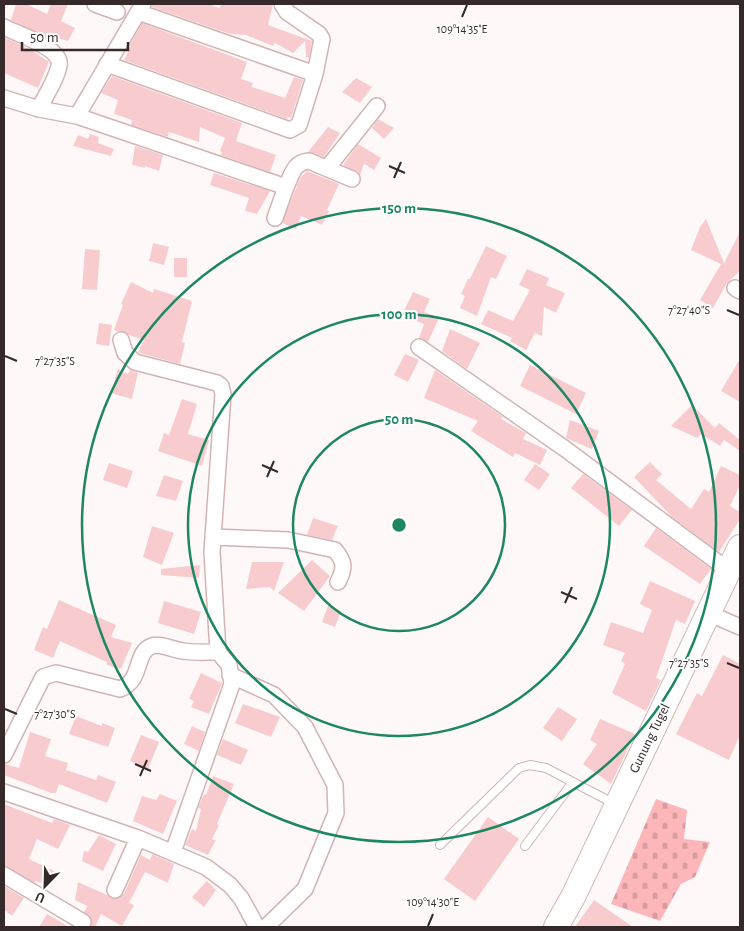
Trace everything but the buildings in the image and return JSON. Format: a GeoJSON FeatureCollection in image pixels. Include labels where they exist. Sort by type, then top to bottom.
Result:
{"type":"FeatureCollection","features":[{"type":"Feature","properties":{"kind":"main road","name":"Gunung Tugel"},"geometry":{"type":"LineString","coordinates":[[556,927],[617,805],[740,547]]}},
{"type":"Feature","properties":{"kind":"street"},"geometry":{"type":"LineString","coordinates":[[95,4],[117,12]]}},
{"type":"Feature","properties":{"kind":"street"},"geometry":{"type":"LineString","coordinates":[[107,64],[290,130],[299,125],[315,74],[322,39],[318,34],[287,12],[282,4]]}},
{"type":"Feature","properties":{"kind":"street"},"geometry":{"type":"LineString","coordinates":[[77,116],[140,8],[315,74]]}},
{"type":"Feature","properties":{"kind":"street"},"geometry":{"type":"LineString","coordinates":[[4,27],[47,48],[58,57],[59,66],[57,72],[39,109]]}},
{"type":"Feature","properties":{"kind":"street"},"geometry":{"type":"LineString","coordinates":[[4,98],[39,109],[77,116],[286,187]]}},
{"type":"Feature","properties":{"kind":"street"},"geometry":{"type":"LineString","coordinates":[[328,168],[377,106]]}},
{"type":"Feature","properties":{"kind":"street"},"geometry":{"type":"LineString","coordinates":[[275,218],[296,165],[302,161],[309,161],[352,179]]}},
{"type":"Feature","properties":{"kind":"street"},"geometry":{"type":"LineString","coordinates":[[121,340],[124,353],[135,362],[217,383],[223,390],[212,552],[218,652],[229,665],[232,684],[173,852]]}},
{"type":"Feature","properties":{"kind":"street"},"geometry":{"type":"LineString","coordinates":[[419,346],[564,448],[728,570]]}},
{"type":"Feature","properties":{"kind":"street"},"geometry":{"type":"LineString","coordinates":[[214,537],[288,540],[335,550],[343,560],[344,568],[338,582]]}},
{"type":"Feature","properties":{"kind":"street"},"geometry":{"type":"LineString","coordinates":[[708,613],[740,627]]}},
{"type":"Feature","properties":{"kind":"street"},"geometry":{"type":"LineString","coordinates":[[4,755],[43,677],[56,673],[120,689],[128,686],[135,677],[144,652],[151,646],[161,646],[184,652],[218,652]]}},
{"type":"Feature","properties":{"kind":"street"},"geometry":{"type":"LineString","coordinates":[[230,676],[274,695],[304,726],[335,785],[336,813],[305,889],[266,927]]}},
{"type":"Feature","properties":{"kind":"street"},"geometry":{"type":"LineString","coordinates":[[4,792],[138,838],[206,867],[230,885],[242,898],[257,927]]}},
{"type":"Feature","properties":{"kind":"street"},"geometry":{"type":"LineString","coordinates":[[115,890],[138,838]]}},
{"type":"Feature","properties":{"kind":"street"},"geometry":{"type":"LineString","coordinates":[[4,875],[84,922]]}},
{"type":"Feature","properties":{"kind":"lane"},"geometry":{"type":"LineString","coordinates":[[440,845],[518,768],[530,765],[546,768],[617,805]]}},
{"type":"Feature","properties":{"kind":"lane"},"geometry":{"type":"LineString","coordinates":[[525,846],[572,782]]}},
{"type":"Feature","properties":{"kind":"green space"},"geometry":{"type":"Polygon","coordinates":[[[656,799],[687,810],[684,839],[710,842],[695,877],[681,884],[660,921],[611,904],[656,799]]]}}]}
